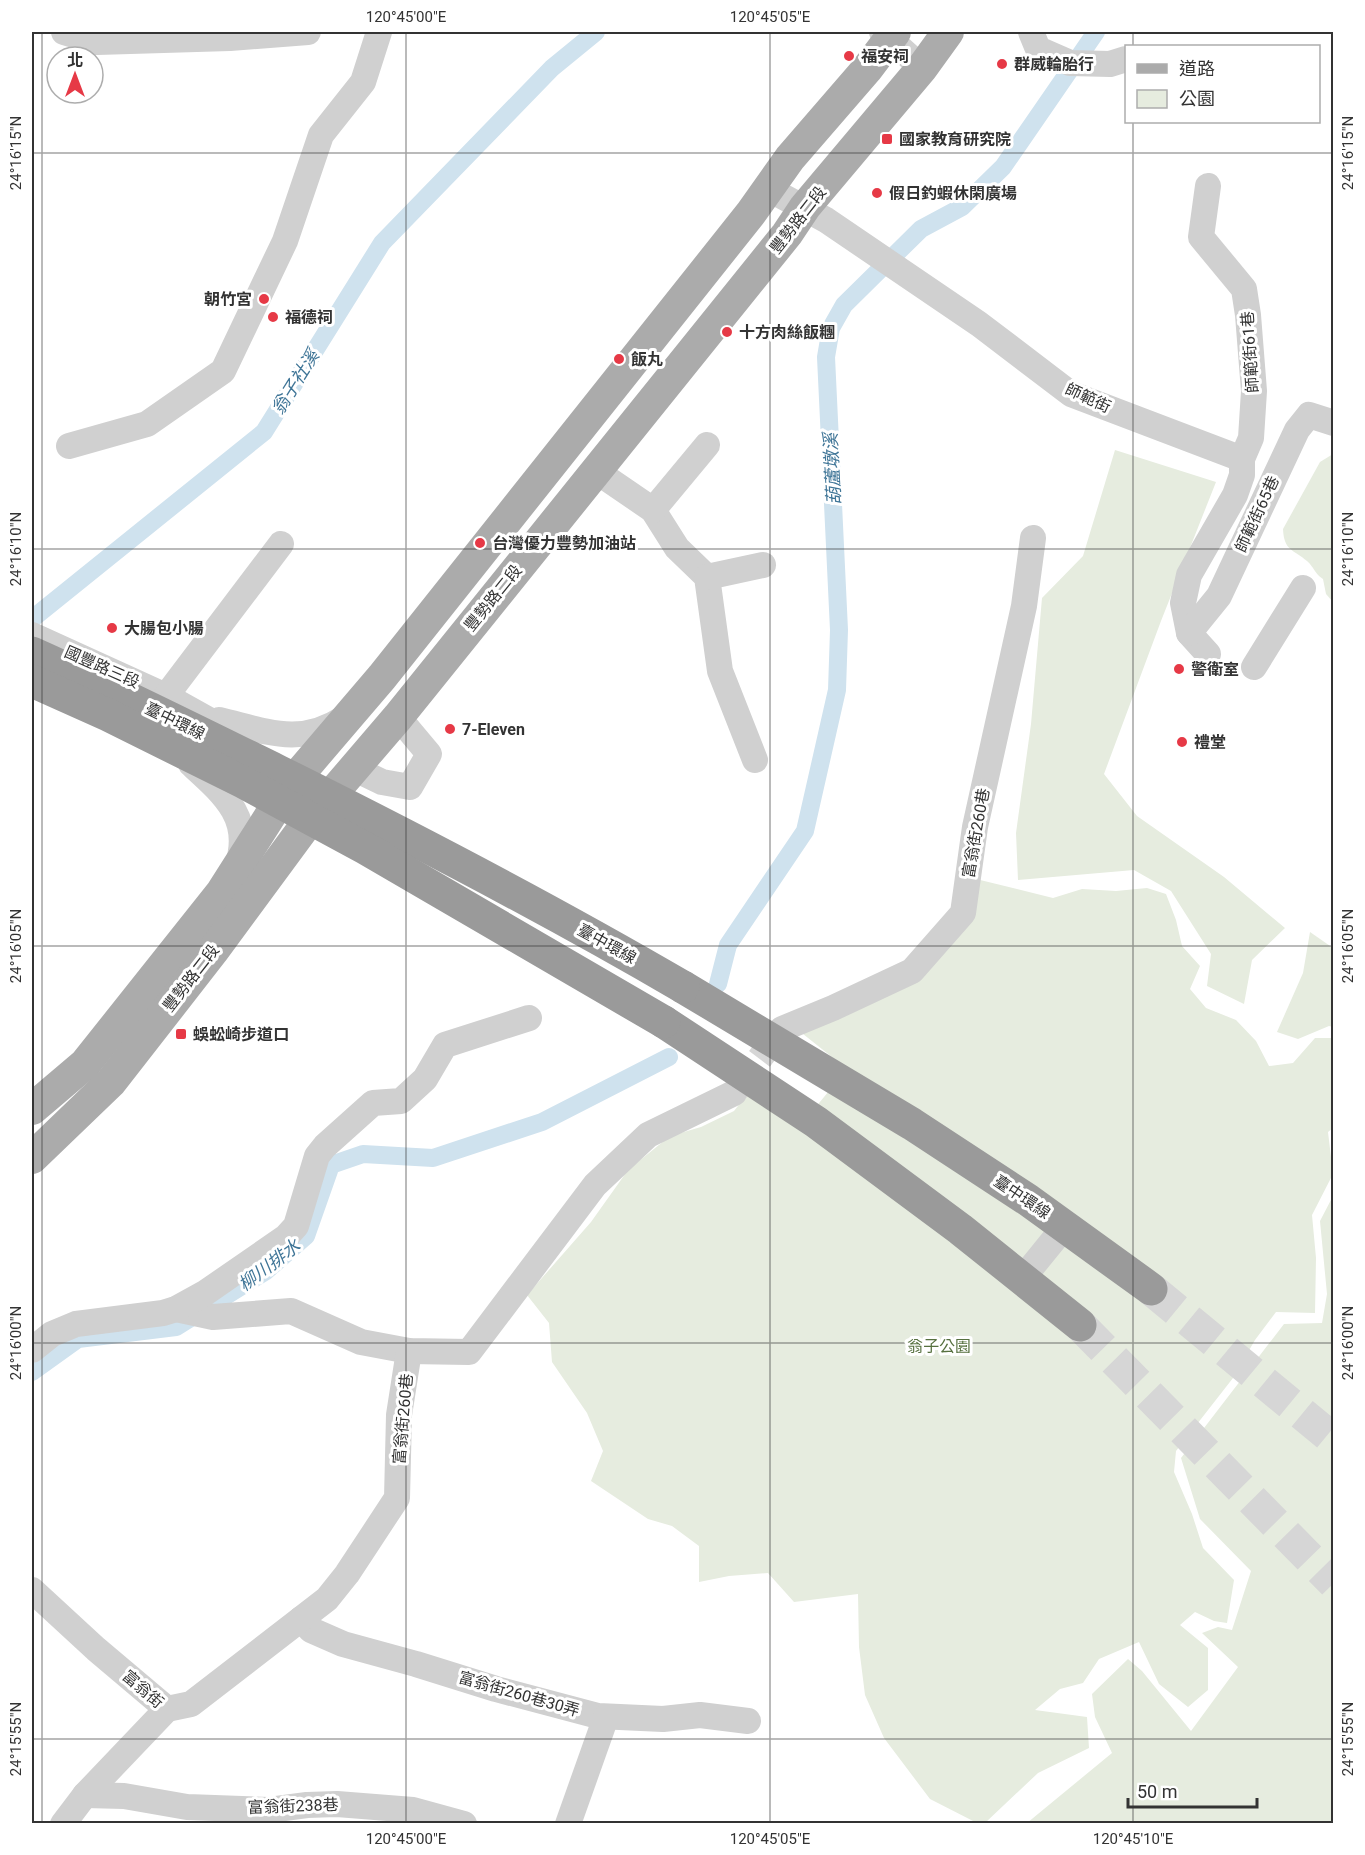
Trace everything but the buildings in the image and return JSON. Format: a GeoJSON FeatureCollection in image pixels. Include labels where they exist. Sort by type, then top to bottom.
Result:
{"type":"FeatureCollection","features":[{"type":"Feature","properties":{"kind":"highway","name":"臺中環線"},"geometry":{"type":"LineString","coordinates":[[33,642],[115,691],[374,819],[597,937],[912,1124],[1028,1200],[1151,1288]]}},
{"type":"Feature","properties":{"kind":"highway","name":"臺中環線"},"geometry":{"type":"LineString","coordinates":[[32,684],[108,716],[243,782],[365,848],[664,1022],[816,1122],[960,1229],[1080,1325]]}},
{"type":"Feature","properties":{"kind":"main road","name":"豐勢路二段"},"geometry":{"type":"LineString","coordinates":[[32,1158],[111,1082],[213,951],[308,822],[398,717],[787,234],[806,207],[922,68],[948,32]]}},
{"type":"Feature","properties":{"kind":"main road","name":"豐勢路二段"},"geometry":{"type":"LineString","coordinates":[[32,1109],[85,1064],[221,893],[300,773],[560,454],[889,34]]}},
{"type":"Feature","properties":{"kind":"street"},"geometry":{"type":"LineString","coordinates":[[64,32],[97,42],[230,38],[308,32]]}},
{"type":"Feature","properties":{"kind":"street"},"geometry":{"type":"LineString","coordinates":[[69,446],[147,424],[223,371],[285,241],[321,135],[363,82],[379,32]]}},
{"type":"Feature","properties":{"kind":"street"},"geometry":{"type":"LineString","coordinates":[[1031,32],[1038,49],[1070,63],[1110,64],[1125,59]]}},
{"type":"Feature","properties":{"kind":"street"},"geometry":{"type":"LineString","coordinates":[[889,34],[922,68]]}},
{"type":"Feature","properties":{"kind":"street","name":"師範街61巷"},"geometry":{"type":"LineString","coordinates":[[1208,186],[1201,237],[1244,289],[1248,315],[1254,391],[1251,438],[1242,459]]}},
{"type":"Feature","properties":{"kind":"street","name":"師範街"},"geometry":{"type":"LineString","coordinates":[[769,189],[806,207],[979,324],[1071,394],[1242,459]]}},
{"type":"Feature","properties":{"kind":"street","name":"師範街65巷"},"geometry":{"type":"LineString","coordinates":[[1189,633],[1218,596],[1297,430],[1309,415],[1334,423]]}},
{"type":"Feature","properties":{"kind":"street"},"geometry":{"type":"LineString","coordinates":[[652,510],[707,445]]}},
{"type":"Feature","properties":{"kind":"street"},"geometry":{"type":"LineString","coordinates":[[1208,654],[1189,633],[1183,603],[1190,575],[1235,495],[1242,475],[1242,459]]}},
{"type":"Feature","properties":{"kind":"street"},"geometry":{"type":"LineString","coordinates":[[596,471],[652,510],[677,548],[707,577],[720,671],[755,760]]}},
{"type":"Feature","properties":{"kind":"street","name":"富翁街260巷"},"geometry":{"type":"LineString","coordinates":[[782,1029],[912,971],[963,913],[975,827],[1023,606],[1034,538]]}},
{"type":"Feature","properties":{"kind":"street"},"geometry":{"type":"LineString","coordinates":[[166,696],[281,544]]}},
{"type":"Feature","properties":{"kind":"street"},"geometry":{"type":"LineString","coordinates":[[707,577],[763,565]]}},
{"type":"Feature","properties":{"kind":"street"},"geometry":{"type":"LineString","coordinates":[[1254,667],[1303,588]]}},
{"type":"Feature","properties":{"kind":"street","name":"國豐路三段"},"geometry":{"type":"LineString","coordinates":[[33,642],[166,696],[205,716],[300,773],[410,787],[429,754],[398,717]]}},
{"type":"Feature","properties":{"kind":"street"},"geometry":{"type":"LineString","coordinates":[[32,684],[178,752],[308,822]]}},
{"type":"Feature","properties":{"kind":"street","name":"國豐路三段"},"geometry":{"type":"LineString","coordinates":[[205,716],[261,730],[298,736],[327,729],[353,710]]}},
{"type":"Feature","properties":{"kind":"street"},"geometry":{"type":"LineString","coordinates":[[178,752],[220,790],[234,809],[239,823],[241,843],[241,854],[236,870]]}},
{"type":"Feature","properties":{"kind":"street"},"geometry":{"type":"LineString","coordinates":[[32,1350],[52,1334],[76,1324],[163,1313],[177,1309],[205,1293],[286,1237],[296,1226],[317,1156],[373,1103],[401,1101],[425,1079],[445,1045],[529,1018]]}},
{"type":"Feature","properties":{"kind":"street","name":"富翁街260巷"},"geometry":{"type":"LineString","coordinates":[[167,1709],[191,1704],[327,1599],[347,1574],[397,1498],[399,1415],[409,1351],[469,1353],[595,1185],[648,1136],[734,1093]]}},
{"type":"Feature","properties":{"kind":"street"},"geometry":{"type":"LineString","coordinates":[[1022,1279],[1065,1226]]}},
{"type":"Feature","properties":{"kind":"street"},"geometry":{"type":"LineString","coordinates":[[177,1309],[213,1317],[291,1311],[362,1342],[409,1351]]}},
{"type":"Feature","properties":{"kind":"street","name":"富翁街"},"geometry":{"type":"LineString","coordinates":[[32,1590],[96,1649],[167,1709],[85,1795],[63,1824]]}},
{"type":"Feature","properties":{"kind":"street","name":"富翁街260巷30弄"},"geometry":{"type":"LineString","coordinates":[[301,1620],[311,1630],[343,1644],[495,1689],[606,1717],[663,1719],[700,1715],[748,1721]]}},
{"type":"Feature","properties":{"kind":"street"},"geometry":{"type":"LineString","coordinates":[[568,1824],[606,1717]]}},
{"type":"Feature","properties":{"kind":"street","name":"富翁街238巷"},"geometry":{"type":"LineString","coordinates":[[85,1795],[124,1796],[187,1807],[268,1810],[307,1804],[337,1804],[413,1810],[464,1824]]}},
{"type":"Feature","properties":{"kind":"green space"},"geometry":{"type":"Polygon","coordinates":[[[1115,450],[1216,482],[1104,774],[1137,816],[1224,877],[1285,928],[1252,960],[1244,1004],[1207,986],[1211,954],[1171,891],[1134,870],[1018,880],[1016,833],[1031,724],[1042,598],[1083,556],[1115,450]]]}},
{"type":"Feature","properties":{"kind":"green space"},"geometry":{"type":"Polygon","coordinates":[[[1333,454],[1333,602],[1326,594],[1323,579],[1307,561],[1287,546],[1283,529],[1320,462],[1333,454]]]}},
{"type":"Feature","properties":{"kind":"green space","name":"翁子公園"},"geometry":{"type":"Polygon","coordinates":[[[972,878],[1053,898],[1082,889],[1116,891],[1147,888],[1166,894],[1176,920],[1182,946],[1200,966],[1190,989],[1206,1008],[1236,1020],[1256,1041],[1269,1066],[1293,1063],[1315,1038],[1333,1038],[1333,1128],[1328,1132],[1333,1174],[1312,1215],[1316,1258],[1315,1313],[1276,1312],[1255,1340],[1233,1378],[1176,1451],[1174,1472],[1192,1514],[1203,1548],[1234,1580],[1227,1623],[1214,1621],[1195,1612],[1180,1625],[1208,1648],[1208,1690],[1188,1707],[1159,1684],[1139,1642],[1099,1659],[1083,1683],[1060,1689],[1035,1710],[1087,1717],[1089,1748],[1038,1773],[985,1823],[977,1823],[930,1799],[884,1738],[865,1695],[859,1647],[858,1594],[794,1602],[768,1573],[729,1576],[699,1582],[699,1546],[672,1526],[648,1519],[591,1481],[603,1451],[587,1413],[552,1362],[549,1323],[527,1295],[591,1222],[628,1170],[670,1136],[701,1127],[734,1111],[752,1088],[801,1125],[847,1069],[793,1026],[909,982],[972,878]]]}},
{"type":"Feature","properties":{"kind":"green space"},"geometry":{"type":"Polygon","coordinates":[[[1310,932],[1333,948],[1333,1027],[1329,1026],[1298,1039],[1277,1032],[1303,973],[1310,932]]]}},
{"type":"Feature","properties":{"kind":"green space"},"geometry":{"type":"Polygon","coordinates":[[[1333,1196],[1333,1823],[1027,1823],[1112,1753],[1095,1717],[1092,1694],[1128,1659],[1142,1671],[1191,1731],[1238,1667],[1202,1633],[1218,1627],[1232,1630],[1251,1571],[1200,1519],[1181,1458],[1284,1324],[1322,1323],[1327,1294],[1320,1221],[1333,1196]]]}},
{"type":"Feature","properties":{"kind":"waterway","name":"翁子社溪"},"geometry":{"type":"LineString","coordinates":[[32,619],[264,432],[382,243],[552,68],[596,32]]}},
{"type":"Feature","properties":{"kind":"waterway","name":"葫蘆墩溪"},"geometry":{"type":"LineString","coordinates":[[718,984],[728,945],[805,831],[837,690],[839,630],[826,357],[831,328],[844,305],[921,229],[962,207],[1003,167],[1096,32]]}},
{"type":"Feature","properties":{"kind":"waterway","name":"柳川排水"},"geometry":{"type":"LineString","coordinates":[[32,1372],[78,1339],[176,1327],[266,1271],[306,1236],[331,1165],[363,1154],[433,1158],[542,1122],[669,1057]]}},
{"type":"Feature","properties":{"kind":"tunnel"},"geometry":{"type":"LineString","coordinates":[[736,1090],[782,1029]]}},
{"type":"Feature","properties":{"kind":"tunnel"},"geometry":{"type":"LineString","coordinates":[[1151,1289],[1334,1440]]}},
{"type":"Feature","properties":{"kind":"tunnel"},"geometry":{"type":"LineString","coordinates":[[1080,1325],[1334,1583]]}},
{"type":"Feature","properties":{"kind":"place","name":"福安祠"},"geometry":{"type":"Point","coordinates":[849,56]}},
{"type":"Feature","properties":{"kind":"place","name":"群威輪胎行"},"geometry":{"type":"Point","coordinates":[1002,64]}},
{"type":"Feature","properties":{"kind":"place","name":"國家教育研究院"},"geometry":{"type":"Point","coordinates":[887,139]}},
{"type":"Feature","properties":{"kind":"place","name":"假日釣蝦休閑廣場"},"geometry":{"type":"Point","coordinates":[877,193]}},
{"type":"Feature","properties":{"kind":"place","name":"朝竹宮"},"geometry":{"type":"Point","coordinates":[264,299]}},
{"type":"Feature","properties":{"kind":"place","name":"福德祠"},"geometry":{"type":"Point","coordinates":[273,317]}},
{"type":"Feature","properties":{"kind":"place","name":"十方肉絲飯糰"},"geometry":{"type":"Point","coordinates":[727,332]}},
{"type":"Feature","properties":{"kind":"place","name":"飯丸"},"geometry":{"type":"Point","coordinates":[619,359]}},
{"type":"Feature","properties":{"kind":"place","name":"台灣優力豐勢加油站"},"geometry":{"type":"Point","coordinates":[480,543]}},
{"type":"Feature","properties":{"kind":"place","name":"大腸包小腸"},"geometry":{"type":"Point","coordinates":[112,628]}},
{"type":"Feature","properties":{"kind":"place","name":"警衛室"},"geometry":{"type":"Point","coordinates":[1179,669]}},
{"type":"Feature","properties":{"kind":"place","name":"7-Eleven"},"geometry":{"type":"Point","coordinates":[450,729]}},
{"type":"Feature","properties":{"kind":"place","name":"禮堂"},"geometry":{"type":"Point","coordinates":[1182,742]}},
{"type":"Feature","properties":{"kind":"place","name":"蜈蚣崎步道口"},"geometry":{"type":"Point","coordinates":[181,1034]}}]}
